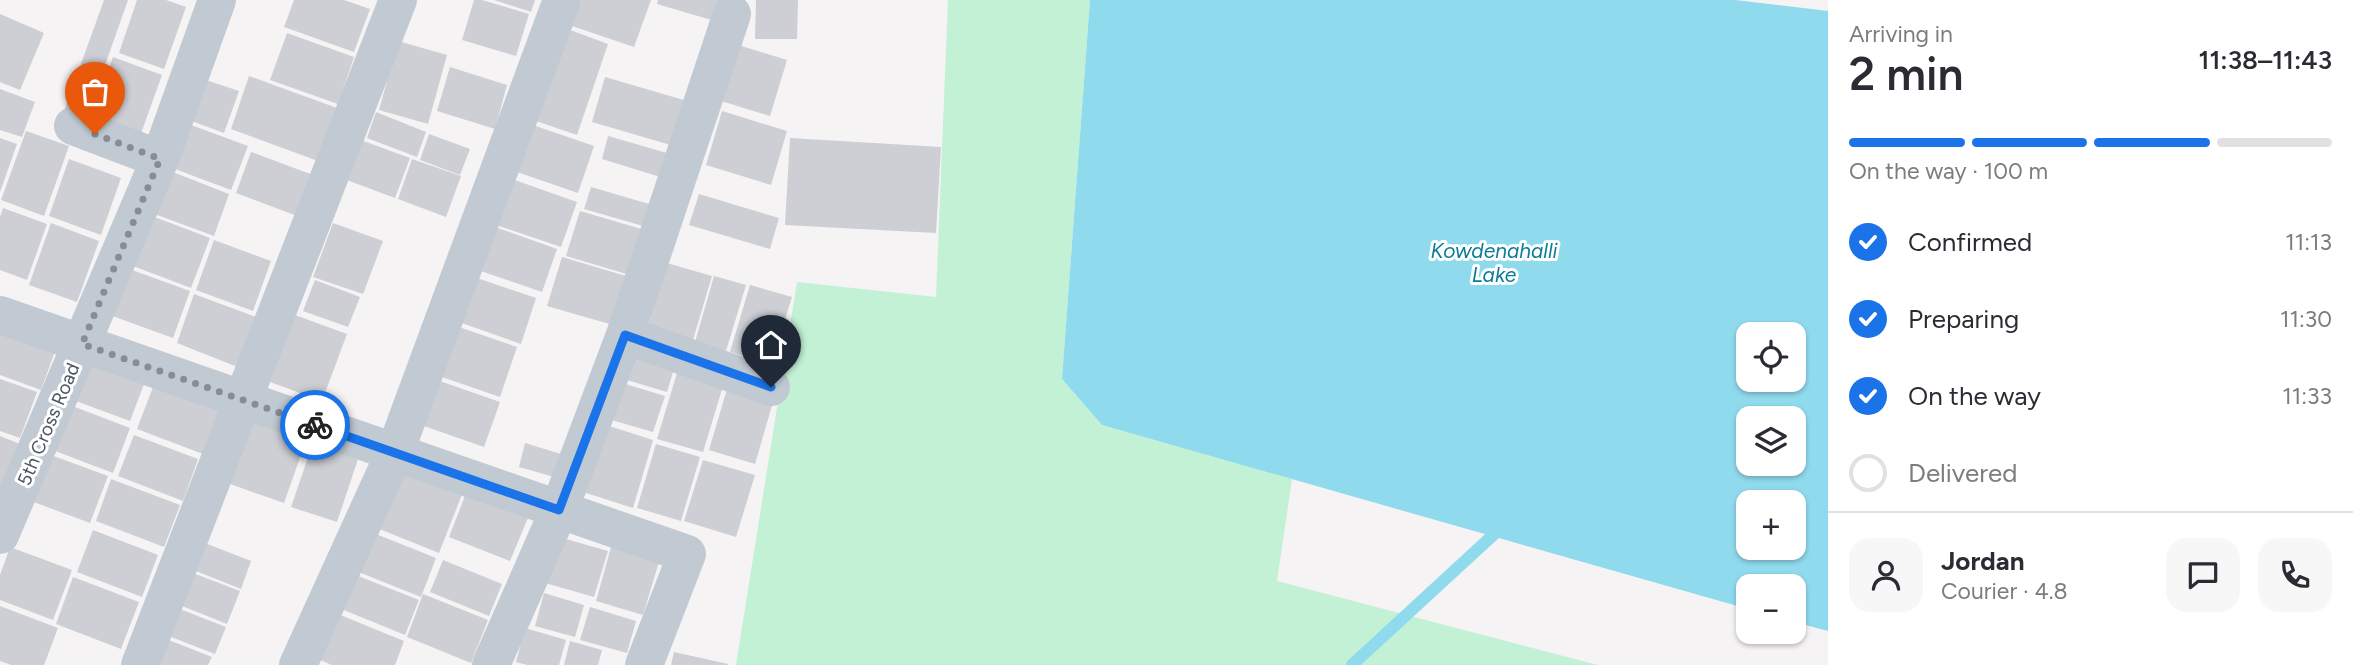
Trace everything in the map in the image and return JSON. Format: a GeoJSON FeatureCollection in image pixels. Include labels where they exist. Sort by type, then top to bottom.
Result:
{"type":"FeatureCollection","features":[{"type":"Feature","properties":{"kind":"street","name":"5th Cross Road"},"geometry":{"type":"LineString","coordinates":[[0,535],[160,159],[217,0]]}},
{"type":"Feature","properties":{"kind":"street"},"geometry":{"type":"LineString","coordinates":[[140,665],[398,0]]}},
{"type":"Feature","properties":{"kind":"street"},"geometry":{"type":"LineString","coordinates":[[298,665],[395,452],[562,0]]}},
{"type":"Feature","properties":{"kind":"street"},"geometry":{"type":"LineString","coordinates":[[491,665],[559,510],[625,335],[732,14]]}},
{"type":"Feature","properties":{"kind":"street"},"geometry":{"type":"LineString","coordinates":[[73,126],[160,159]]}},
{"type":"Feature","properties":{"kind":"street"},"geometry":{"type":"LineString","coordinates":[[0,315],[688,554],[644,665]]}},
{"type":"Feature","properties":{"kind":"street"},"geometry":{"type":"LineString","coordinates":[[625,335],[771,387]]}},
{"type":"Feature","properties":{"kind":"green space"},"geometry":{"type":"Polygon","coordinates":[[[948,0],[1090,0],[1062,379],[1102,425],[1292,479],[1277,581],[1598,665],[736,665],[797,282],[936,297],[948,0]]]}},
{"type":"Feature","properties":{"kind":"water","name":"Kowdenahalli Lake"},"geometry":{"type":"Polygon","coordinates":[[[1090,0],[1735,0],[1828,11],[1828,631],[1806,625],[1806,574],[1736,574],[1736,606],[1102,425],[1062,379],[1090,0]]]}},
{"type":"Feature","properties":{"kind":"building"},"geometry":{"type":"Polygon","coordinates":[[[104,0],[128,0],[86,119],[64,111],[104,0]]]}},
{"type":"Feature","properties":{"kind":"building"},"geometry":{"type":"Polygon","coordinates":[[[137,0],[166,0],[186,7],[164,69],[119,53],[137,0]]]}},
{"type":"Feature","properties":{"kind":"building"},"geometry":{"type":"Polygon","coordinates":[[[294,0],[344,0],[370,9],[354,52],[284,27],[294,0]]]}},
{"type":"Feature","properties":{"kind":"building"},"geometry":{"type":"Polygon","coordinates":[[[474,0],[529,14],[516,56],[462,40],[474,0]]]}},
{"type":"Feature","properties":{"kind":"building"},"geometry":{"type":"Polygon","coordinates":[[[494,0],[535,0],[531,12],[494,0]]]}},
{"type":"Feature","properties":{"kind":"building"},"geometry":{"type":"Polygon","coordinates":[[[581,0],[651,0],[634,47],[572,26],[581,0]]]}},
{"type":"Feature","properties":{"kind":"building"},"geometry":{"type":"Polygon","coordinates":[[[658,0],[732,0],[725,24],[657,4],[658,0]]]}},
{"type":"Feature","properties":{"kind":"building"},"geometry":{"type":"Polygon","coordinates":[[[756,0],[798,0],[797,39],[755,39],[756,0]]]}},
{"type":"Feature","properties":{"kind":"building"},"geometry":{"type":"Polygon","coordinates":[[[0,14],[44,33],[20,90],[0,82],[0,14]]]}},
{"type":"Feature","properties":{"kind":"building"},"geometry":{"type":"Polygon","coordinates":[[[565,28],[608,44],[577,135],[533,120],[565,28]]]}},
{"type":"Feature","properties":{"kind":"building"},"geometry":{"type":"Polygon","coordinates":[[[287,33],[354,57],[338,104],[270,80],[287,33]]]}},
{"type":"Feature","properties":{"kind":"building"},"geometry":{"type":"Polygon","coordinates":[[[398,41],[447,55],[428,124],[379,110],[398,41]]]}},
{"type":"Feature","properties":{"kind":"building"},"geometry":{"type":"Polygon","coordinates":[[[735,44],[787,60],[770,116],[718,100],[735,44]]]}},
{"type":"Feature","properties":{"kind":"building"},"geometry":{"type":"Polygon","coordinates":[[[113,57],[162,75],[139,139],[90,122],[113,57]]]}},
{"type":"Feature","properties":{"kind":"building"},"geometry":{"type":"Polygon","coordinates":[[[450,67],[507,85],[495,129],[437,111],[450,67]]]}},
{"type":"Feature","properties":{"kind":"building"},"geometry":{"type":"Polygon","coordinates":[[[249,76],[337,108],[318,161],[231,129],[249,76]]]}},
{"type":"Feature","properties":{"kind":"building"},"geometry":{"type":"Polygon","coordinates":[[[605,77],[687,101],[674,146],[592,122],[605,77]]]}},
{"type":"Feature","properties":{"kind":"building"},"geometry":{"type":"Polygon","coordinates":[[[200,78],[239,91],[224,133],[186,119],[200,78]]]}},
{"type":"Feature","properties":{"kind":"building"},"geometry":{"type":"Polygon","coordinates":[[[0,89],[35,102],[22,137],[0,130],[0,89]]]}},
{"type":"Feature","properties":{"kind":"building"},"geometry":{"type":"Polygon","coordinates":[[[722,111],[787,131],[771,185],[706,165],[722,111]]]}},
{"type":"Feature","properties":{"kind":"building"},"geometry":{"type":"Polygon","coordinates":[[[376,112],[426,132],[417,157],[367,138],[376,112]]]}},
{"type":"Feature","properties":{"kind":"building"},"geometry":{"type":"Polygon","coordinates":[[[183,122],[248,146],[231,190],[167,166],[183,122]]]}},
{"type":"Feature","properties":{"kind":"building"},"geometry":{"type":"Polygon","coordinates":[[[530,124],[594,146],[578,193],[514,171],[530,124]]]}},
{"type":"Feature","properties":{"kind":"building"},"geometry":{"type":"Polygon","coordinates":[[[26,131],[69,146],[44,216],[1,200],[26,131]]]}},
{"type":"Feature","properties":{"kind":"building"},"geometry":{"type":"Polygon","coordinates":[[[429,134],[470,149],[460,175],[420,160],[429,134]]]}},
{"type":"Feature","properties":{"kind":"building"},"geometry":{"type":"Polygon","coordinates":[[[608,136],[674,155],[667,179],[602,159],[608,136]]]}},
{"type":"Feature","properties":{"kind":"building"},"geometry":{"type":"Polygon","coordinates":[[[0,138],[17,144],[0,192],[0,138]]]}},
{"type":"Feature","properties":{"kind":"building"},"geometry":{"type":"Polygon","coordinates":[[[790,138],[941,147],[936,233],[785,225],[790,138]]]}},
{"type":"Feature","properties":{"kind":"building"},"geometry":{"type":"Polygon","coordinates":[[[358,139],[410,158],[395,198],[344,179],[358,139]]]}},
{"type":"Feature","properties":{"kind":"building"},"geometry":{"type":"Polygon","coordinates":[[[251,152],[313,175],[297,216],[236,193],[251,152]]]}},
{"type":"Feature","properties":{"kind":"building"},"geometry":{"type":"Polygon","coordinates":[[[69,159],[121,178],[101,235],[49,216],[69,159]]]}},
{"type":"Feature","properties":{"kind":"building"},"geometry":{"type":"Polygon","coordinates":[[[412,159],[461,176],[446,217],[398,199],[412,159]]]}},
{"type":"Feature","properties":{"kind":"building"},"geometry":{"type":"Polygon","coordinates":[[[165,169],[229,194],[214,236],[149,212],[165,169]]]}},
{"type":"Feature","properties":{"kind":"building"},"geometry":{"type":"Polygon","coordinates":[[[509,178],[577,202],[561,247],[493,224],[509,178]]]}},
{"type":"Feature","properties":{"kind":"building"},"geometry":{"type":"Polygon","coordinates":[[[591,187],[656,206],[650,228],[584,209],[591,187]]]}},
{"type":"Feature","properties":{"kind":"building"},"geometry":{"type":"Polygon","coordinates":[[[699,194],[779,218],[770,249],[689,225],[699,194]]]}},
{"type":"Feature","properties":{"kind":"building"},"geometry":{"type":"Polygon","coordinates":[[[3,208],[47,224],[27,280],[0,270],[0,217],[3,208]]]}},
{"type":"Feature","properties":{"kind":"building"},"geometry":{"type":"Polygon","coordinates":[[[580,211],[645,230],[633,276],[566,256],[580,211]]]}},
{"type":"Feature","properties":{"kind":"building"},"geometry":{"type":"Polygon","coordinates":[[[144,213],[210,238],[191,288],[125,263],[144,213]]]}},
{"type":"Feature","properties":{"kind":"building"},"geometry":{"type":"Polygon","coordinates":[[[51,223],[99,241],[77,302],[29,285],[51,223]]]}},
{"type":"Feature","properties":{"kind":"building"},"geometry":{"type":"Polygon","coordinates":[[[333,223],[383,241],[363,294],[313,277],[333,223]]]}},
{"type":"Feature","properties":{"kind":"building"},"geometry":{"type":"Polygon","coordinates":[[[487,224],[557,249],[542,292],[472,268],[487,224]]]}},
{"type":"Feature","properties":{"kind":"building"},"geometry":{"type":"Polygon","coordinates":[[[214,240],[271,261],[253,311],[196,290],[214,240]]]}},
{"type":"Feature","properties":{"kind":"building"},"geometry":{"type":"Polygon","coordinates":[[[562,257],[626,276],[613,325],[547,306],[562,257]]]}},
{"type":"Feature","properties":{"kind":"building"},"geometry":{"type":"Polygon","coordinates":[[[667,263],[712,276],[693,340],[648,327],[667,263]]]}},
{"type":"Feature","properties":{"kind":"building"},"geometry":{"type":"Polygon","coordinates":[[[121,266],[190,291],[173,338],[104,313],[121,266]]]}},
{"type":"Feature","properties":{"kind":"building"},"geometry":{"type":"Polygon","coordinates":[[[471,276],[536,298],[521,344],[456,321],[471,276]]]}},
{"type":"Feature","properties":{"kind":"building"},"geometry":{"type":"Polygon","coordinates":[[[714,276],[746,285],[726,351],[695,342],[714,276]]]}},
{"type":"Feature","properties":{"kind":"building"},"geometry":{"type":"Polygon","coordinates":[[[315,280],[360,297],[348,327],[303,311],[315,280]]]}},
{"type":"Feature","properties":{"kind":"building"},"geometry":{"type":"Polygon","coordinates":[[[750,285],[792,297],[771,364],[730,352],[750,285]]]}},
{"type":"Feature","properties":{"kind":"building"},"geometry":{"type":"Polygon","coordinates":[[[194,294],[259,318],[240,368],[177,343],[194,294]]]}},
{"type":"Feature","properties":{"kind":"building"},"geometry":{"type":"Polygon","coordinates":[[[295,315],[347,334],[322,401],[270,382],[295,315]]]}},
{"type":"Feature","properties":{"kind":"building"},"geometry":{"type":"Polygon","coordinates":[[[0,319],[59,340],[41,390],[0,375],[0,319]]]}},
{"type":"Feature","properties":{"kind":"building"},"geometry":{"type":"Polygon","coordinates":[[[453,325],[517,347],[500,397],[436,375],[453,325]]]}},
{"type":"Feature","properties":{"kind":"building"},"geometry":{"type":"Polygon","coordinates":[[[630,345],[677,359],[667,392],[620,378],[630,345]]]}},
{"type":"Feature","properties":{"kind":"building"},"geometry":{"type":"Polygon","coordinates":[[[85,352],[147,376],[130,421],[68,398],[85,352]]]}},
{"type":"Feature","properties":{"kind":"building"},"geometry":{"type":"Polygon","coordinates":[[[677,373],[723,386],[703,452],[657,439],[677,373]]]}},
{"type":"Feature","properties":{"kind":"building"},"geometry":{"type":"Polygon","coordinates":[[[0,379],[37,392],[20,438],[0,431],[0,379]]]}},
{"type":"Feature","properties":{"kind":"building"},"geometry":{"type":"Polygon","coordinates":[[[156,379],[222,404],[203,454],[137,429],[156,379]]]}},
{"type":"Feature","properties":{"kind":"building"},"geometry":{"type":"Polygon","coordinates":[[[437,380],[500,402],[484,447],[421,425],[437,380]]]}},
{"type":"Feature","properties":{"kind":"building"},"geometry":{"type":"Polygon","coordinates":[[[619,382],[665,396],[653,432],[608,419],[619,382]]]}},
{"type":"Feature","properties":{"kind":"building"},"geometry":{"type":"Polygon","coordinates":[[[727,389],[773,402],[755,464],[709,450],[727,389]]]}},
{"type":"Feature","properties":{"kind":"building"},"geometry":{"type":"Polygon","coordinates":[[[67,404],[130,428],[113,473],[50,449],[67,404]]]}},
{"type":"Feature","properties":{"kind":"building"},"geometry":{"type":"Polygon","coordinates":[[[253,416],[308,435],[284,503],[230,484],[253,416]]]}},
{"type":"Feature","properties":{"kind":"building"},"geometry":{"type":"Polygon","coordinates":[[[603,424],[653,440],[633,508],[583,492],[603,424]]]}},
{"type":"Feature","properties":{"kind":"building"},"geometry":{"type":"Polygon","coordinates":[[[134,435],[198,459],[183,501],[118,476],[134,435]]]}},
{"type":"Feature","properties":{"kind":"building"},"geometry":{"type":"Polygon","coordinates":[[[0,436],[20,444],[0,490],[0,436]]]}},
{"type":"Feature","properties":{"kind":"building"},"geometry":{"type":"Polygon","coordinates":[[[313,443],[358,459],[337,522],[291,507],[313,443]]]}},
{"type":"Feature","properties":{"kind":"building"},"geometry":{"type":"Polygon","coordinates":[[[525,443],[561,454],[554,477],[519,467],[525,443]]]}},
{"type":"Feature","properties":{"kind":"building"},"geometry":{"type":"Polygon","coordinates":[[[656,444],[700,457],[681,521],[637,508],[656,444]]]}},
{"type":"Feature","properties":{"kind":"building"},"geometry":{"type":"Polygon","coordinates":[[[48,454],[108,476],[90,523],[31,501],[48,454]]]}},
{"type":"Feature","properties":{"kind":"building"},"geometry":{"type":"Polygon","coordinates":[[[703,460],[755,475],[736,537],[684,521],[703,460]]]}},
{"type":"Feature","properties":{"kind":"building"},"geometry":{"type":"Polygon","coordinates":[[[396,466],[463,492],[439,553],[372,526],[396,466]]]}},
{"type":"Feature","properties":{"kind":"building"},"geometry":{"type":"Polygon","coordinates":[[[111,479],[180,505],[164,547],[96,521],[111,479]]]}},
{"type":"Feature","properties":{"kind":"building"},"geometry":{"type":"Polygon","coordinates":[[[468,488],[530,513],[510,561],[449,537],[468,488]]]}},
{"type":"Feature","properties":{"kind":"building"},"geometry":{"type":"Polygon","coordinates":[[[93,530],[158,555],[142,597],[77,572],[93,530]]]}},
{"type":"Feature","properties":{"kind":"building"},"geometry":{"type":"Polygon","coordinates":[[[366,530],[436,558],[421,597],[351,569],[366,530]]]}},
{"type":"Feature","properties":{"kind":"building"},"geometry":{"type":"Polygon","coordinates":[[[559,537],[608,551],[594,597],[545,583],[559,537]]]}},
{"type":"Feature","properties":{"kind":"building"},"geometry":{"type":"Polygon","coordinates":[[[197,540],[251,561],[241,589],[186,567],[197,540]]]}},
{"type":"Feature","properties":{"kind":"building"},"geometry":{"type":"Polygon","coordinates":[[[613,540],[661,555],[643,615],[596,601],[613,540]]]}},
{"type":"Feature","properties":{"kind":"building"},"geometry":{"type":"Polygon","coordinates":[[[10,547],[72,570],[53,620],[0,600],[0,575],[10,547]]]}},
{"type":"Feature","properties":{"kind":"building"},"geometry":{"type":"Polygon","coordinates":[[[443,560],[502,584],[489,616],[430,592],[443,560]]]}},
{"type":"Feature","properties":{"kind":"building"},"geometry":{"type":"Polygon","coordinates":[[[185,570],[240,591],[227,624],[172,602],[185,570]]]}},
{"type":"Feature","properties":{"kind":"building"},"geometry":{"type":"Polygon","coordinates":[[[348,572],[419,600],[405,635],[334,606],[348,572]]]}},
{"type":"Feature","properties":{"kind":"building"},"geometry":{"type":"Polygon","coordinates":[[[73,577],[139,602],[121,649],[56,624],[73,577]]]}},
{"type":"Feature","properties":{"kind":"building"},"geometry":{"type":"Polygon","coordinates":[[[544,593],[584,605],[575,637],[535,626],[544,593]]]}},
{"type":"Feature","properties":{"kind":"building"},"geometry":{"type":"Polygon","coordinates":[[[423,594],[488,620],[471,663],[407,637],[423,594]]]}},
{"type":"Feature","properties":{"kind":"building"},"geometry":{"type":"Polygon","coordinates":[[[0,606],[58,628],[44,665],[11,665],[0,661],[0,606]]]}},
{"type":"Feature","properties":{"kind":"building"},"geometry":{"type":"Polygon","coordinates":[[[172,606],[226,627],[215,654],[161,633],[172,606]]]}},
{"type":"Feature","properties":{"kind":"building"},"geometry":{"type":"Polygon","coordinates":[[[590,607],[636,621],[627,653],[580,640],[590,607]]]}},
{"type":"Feature","properties":{"kind":"building"},"geometry":{"type":"Polygon","coordinates":[[[333,612],[404,641],[395,665],[332,665],[315,658],[333,612]]]}},
{"type":"Feature","properties":{"kind":"building"},"geometry":{"type":"Polygon","coordinates":[[[525,628],[566,640],[559,665],[527,665],[516,662],[525,628]]]}},
{"type":"Feature","properties":{"kind":"building"},"geometry":{"type":"Polygon","coordinates":[[[161,637],[212,657],[208,665],[150,665],[161,637]]]}},
{"type":"Feature","properties":{"kind":"building"},"geometry":{"type":"Polygon","coordinates":[[[570,641],[602,650],[598,665],[564,665],[570,641]]]}},
{"type":"Feature","properties":{"kind":"building"},"geometry":{"type":"Polygon","coordinates":[[[674,652],[728,664],[728,665],[671,665],[674,652]]]}},
{"type":"Feature","properties":{"kind":"waterway"},"geometry":{"type":"LineString","coordinates":[[1352,665],[1504,525]]}},
{"type":"Feature","properties":{"kind":"way so far"},"geometry":{"type":"LineString","coordinates":[[95,134],[160,159],[82,344],[315,425]]}},
{"type":"Feature","properties":{"kind":"route"},"geometry":{"type":"LineString","coordinates":[[315,425],[559,510],[625,335],[771,387]]}}]}
